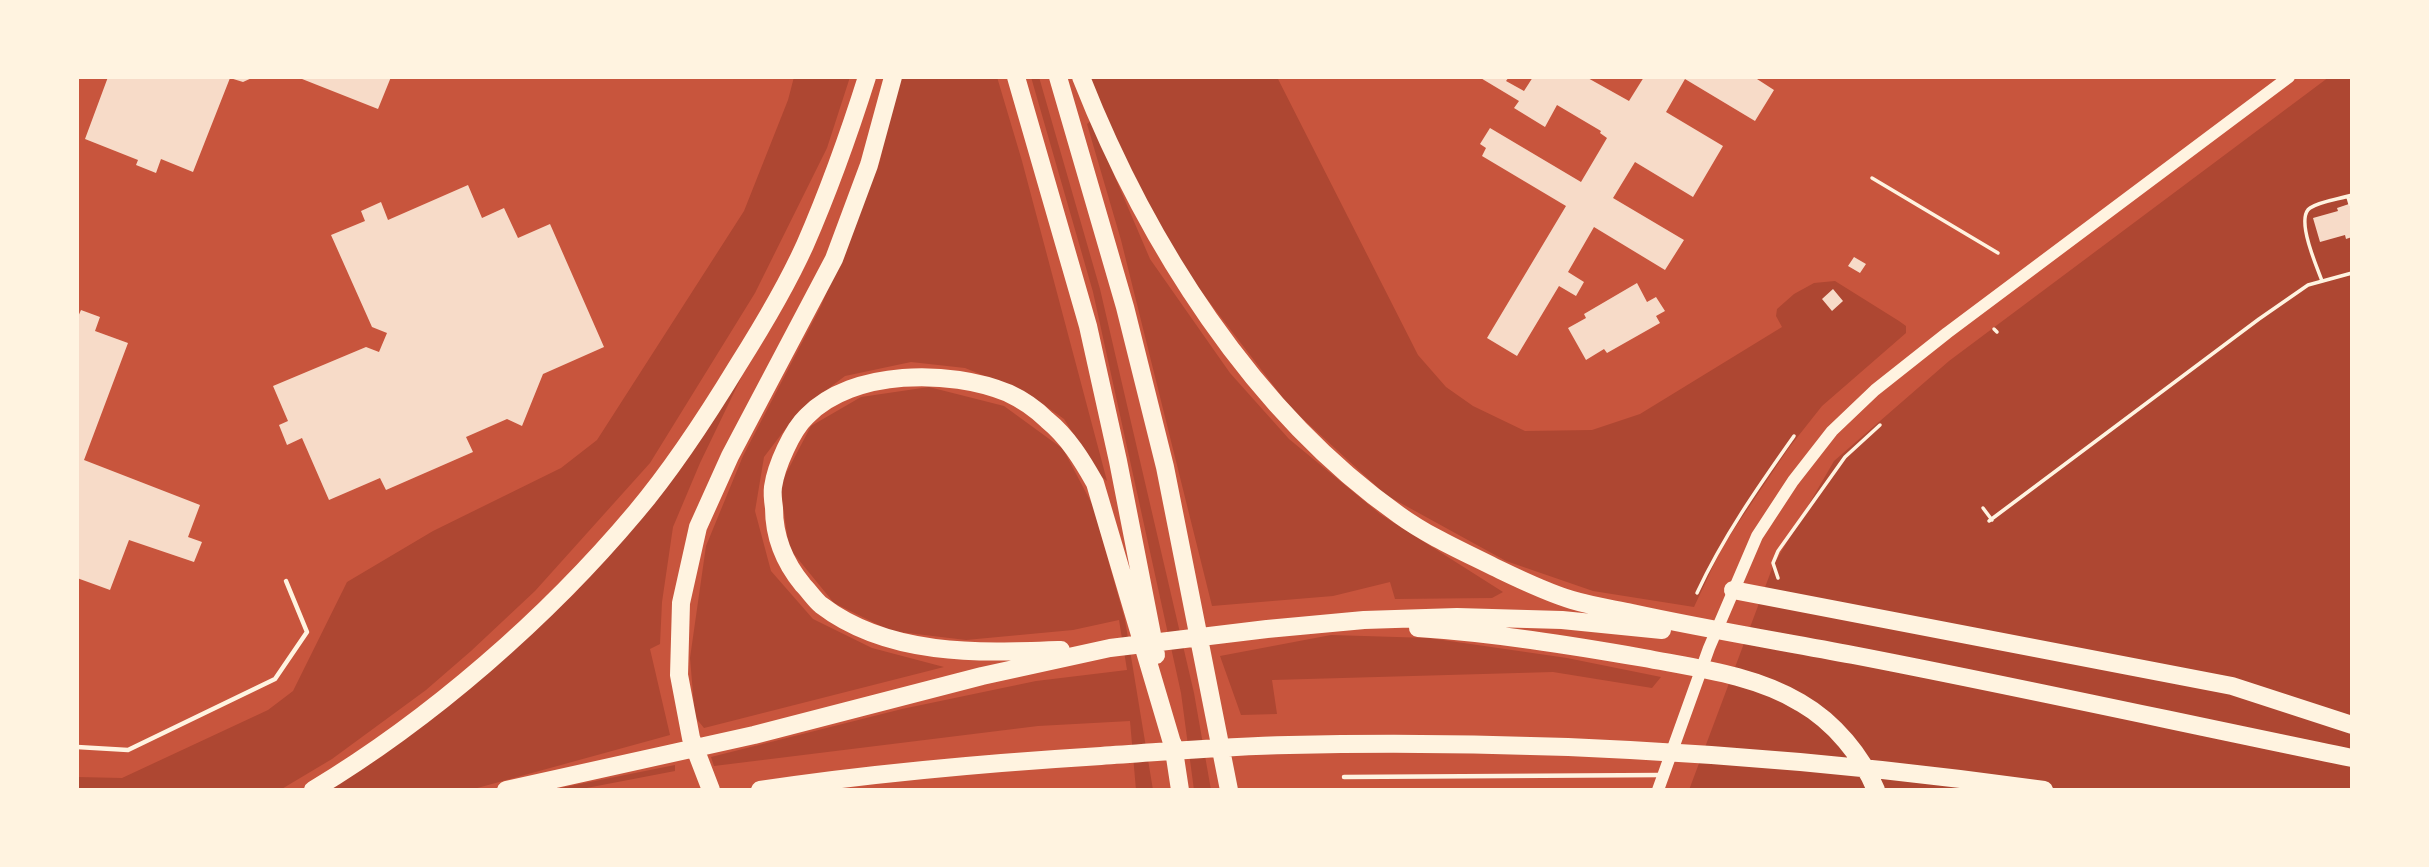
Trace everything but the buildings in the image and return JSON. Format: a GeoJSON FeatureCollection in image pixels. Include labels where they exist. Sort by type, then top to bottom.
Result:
{"type":"FeatureCollection","features":[{"type":"Feature","properties":{"kind":"highway"},"geometry":{"type":"LineString","coordinates":[[313,790],[340,774],[426,712],[500,650],[572,585],[637,511],[700,427],[756,336],[804,248],[843,152],[867,77]]}},
{"type":"Feature","properties":{"kind":"highway"},"geometry":{"type":"LineString","coordinates":[[711,790],[691,738],[679,675],[681,603],[698,527],[730,456],[834,259],[869,165],[893,77]]}},
{"type":"Feature","properties":{"kind":"highway"},"geometry":{"type":"LineString","coordinates":[[1016,77],[1091,340],[1121,474],[1180,790]]}},
{"type":"Feature","properties":{"kind":"highway"},"geometry":{"type":"LineString","coordinates":[[1058,77],[1125,307],[1165,467],[1229,790]]}},
{"type":"Feature","properties":{"kind":"highway"},"geometry":{"type":"LineString","coordinates":[[1081,77],[1129,184],[1164,251],[1225,341],[1256,380],[1349,476],[1401,517],[1459,550],[1572,600],[1665,621],[1853,655],[2352,758]]}},
{"type":"Feature","properties":{"kind":"highway"},"geometry":{"type":"LineString","coordinates":[[1175,753],[1095,483],[1076,451],[1048,420],[1009,394],[965,381],[919,377],[879,380],[837,393],[806,416],[784,451],[773,486],[774,531],[790,569],[820,604],[865,630],[917,646],[975,652],[1110,648],[1267,629],[1364,620],[1457,617],[1562,620],[1663,630],[1853,655]]}},
{"type":"Feature","properties":{"kind":"highway"},"geometry":{"type":"LineString","coordinates":[[1733,590],[2232,686],[2352,725]]}},
{"type":"Feature","properties":{"kind":"highway"},"geometry":{"type":"LineString","coordinates":[[1267,629],[1376,626],[1469,632],[1688,666],[1752,682],[1802,703],[1838,732],[1868,770],[1876,790]]}},
{"type":"Feature","properties":{"kind":"highway"},"geometry":{"type":"LineString","coordinates":[[506,790],[754,735],[982,676],[1110,648]]}},
{"type":"Feature","properties":{"kind":"highway"},"geometry":{"type":"LineString","coordinates":[[760,790],[920,770],[1047,759],[1285,745],[1399,744],[1504,745],[1736,756],[1896,771],[2044,790]]}},
{"type":"Feature","properties":{"kind":"main road"},"geometry":{"type":"LineString","coordinates":[[1658,790],[1709,648],[1757,536],[1793,481],[1832,431],[1875,390],[2041,261],[2289,77]]}},
{"type":"Feature","properties":{"kind":"lane"},"geometry":{"type":"LineString","coordinates":[[77,747],[128,750],[275,679],[307,632],[286,581]]}},
{"type":"Feature","properties":{"kind":"lane"},"geometry":{"type":"LineString","coordinates":[[1344,777],[1662,775]]}},
{"type":"Feature","properties":{"kind":"path"},"geometry":{"type":"LineString","coordinates":[[1872,178],[1998,253]]}},
{"type":"Feature","properties":{"kind":"path"},"geometry":{"type":"LineString","coordinates":[[2322,281],[2305,229],[2305,214],[2310,208],[2350,196],[2350,204]]}},
{"type":"Feature","properties":{"kind":"path"},"geometry":{"type":"LineString","coordinates":[[1983,508],[1990,521],[2308,285],[2352,273]]}},
{"type":"Feature","properties":{"kind":"path"},"geometry":{"type":"LineString","coordinates":[[1778,578],[1773,563],[1778,551],[1845,457],[1880,425]]}},
{"type":"Feature","properties":{"kind":"path"},"geometry":{"type":"LineString","coordinates":[[1697,593],[1714,555],[1748,500],[1794,436]]}},
{"type":"Feature","properties":{"kind":"shaded area"},"geometry":{"type":"Polygon","coordinates":[[[794,77],[850,77],[827,148],[755,293],[650,463],[535,591],[426,690],[332,759],[280,790],[77,790],[77,777],[122,778],[268,710],[293,691],[347,582],[433,531],[561,468],[597,440],[744,211],[788,100],[794,77]]]}},
{"type":"Feature","properties":{"kind":"shaded area"},"geometry":{"type":"Polygon","coordinates":[[[896,77],[997,77],[1107,481],[1099,475],[1064,419],[1027,393],[965,368],[911,362],[845,376],[799,411],[764,457],[755,511],[771,571],[813,619],[872,648],[944,667],[704,728],[695,717],[690,658],[706,546],[743,456],[821,306],[880,161],[896,77]]]}},
{"type":"Feature","properties":{"kind":"shaded area"},"geometry":{"type":"Polygon","coordinates":[[[1031,77],[1039,77],[1100,289],[1194,693],[1211,790],[1194,790],[1181,693],[1093,292],[1031,77]]]}},
{"type":"Feature","properties":{"kind":"shaded area"},"geometry":{"type":"Polygon","coordinates":[[[1090,77],[1277,77],[1418,355],[1446,387],[1473,406],[1525,431],[1592,430],[1640,414],[1782,327],[1776,316],[1777,309],[1794,294],[1814,283],[1835,281],[1906,326],[1906,333],[1822,406],[1788,449],[1722,547],[1694,607],[1593,591],[1506,561],[1386,495],[1290,407],[1180,264],[1105,120],[1090,77]]]}},
{"type":"Feature","properties":{"kind":"shaded area"},"geometry":{"type":"Polygon","coordinates":[[[2329,77],[2352,77],[2352,790],[1689,790],[1773,566],[1834,461],[1949,361],[2329,77]]]}},
{"type":"Feature","properties":{"kind":"shaded area"},"geometry":{"type":"Polygon","coordinates":[[[1091,121],[1150,259],[1230,373],[1289,439],[1380,514],[1503,592],[1492,598],[1395,599],[1390,582],[1333,596],[1212,606],[1121,240],[1087,124],[1091,121]]]}},
{"type":"Feature","properties":{"kind":"shaded area"},"geometry":{"type":"Polygon","coordinates":[[[742,376],[673,527],[662,602],[660,644],[650,649],[670,735],[470,790],[326,790],[382,756],[497,662],[574,594],[668,485],[742,376]]]}},
{"type":"Feature","properties":{"kind":"shaded area"},"geometry":{"type":"Polygon","coordinates":[[[929,387],[1004,406],[1063,449],[1093,506],[1125,620],[1153,790],[1136,790],[1130,721],[1038,726],[714,766],[711,757],[902,709],[1036,681],[1127,670],[1119,620],[1073,630],[966,640],[891,631],[834,603],[789,548],[780,485],[811,426],[861,397],[929,387]]]}},
{"type":"Feature","properties":{"kind":"shaded area"},"geometry":{"type":"Polygon","coordinates":[[[1331,635],[1429,638],[1567,658],[1661,677],[1652,688],[1553,672],[1272,680],[1277,714],[1241,715],[1220,656],[1331,635]]]}},
{"type":"Feature","properties":{"kind":"shaded area"},"geometry":{"type":"Polygon","coordinates":[[[675,765],[675,771],[576,790],[550,790],[675,765]]]}}]}
